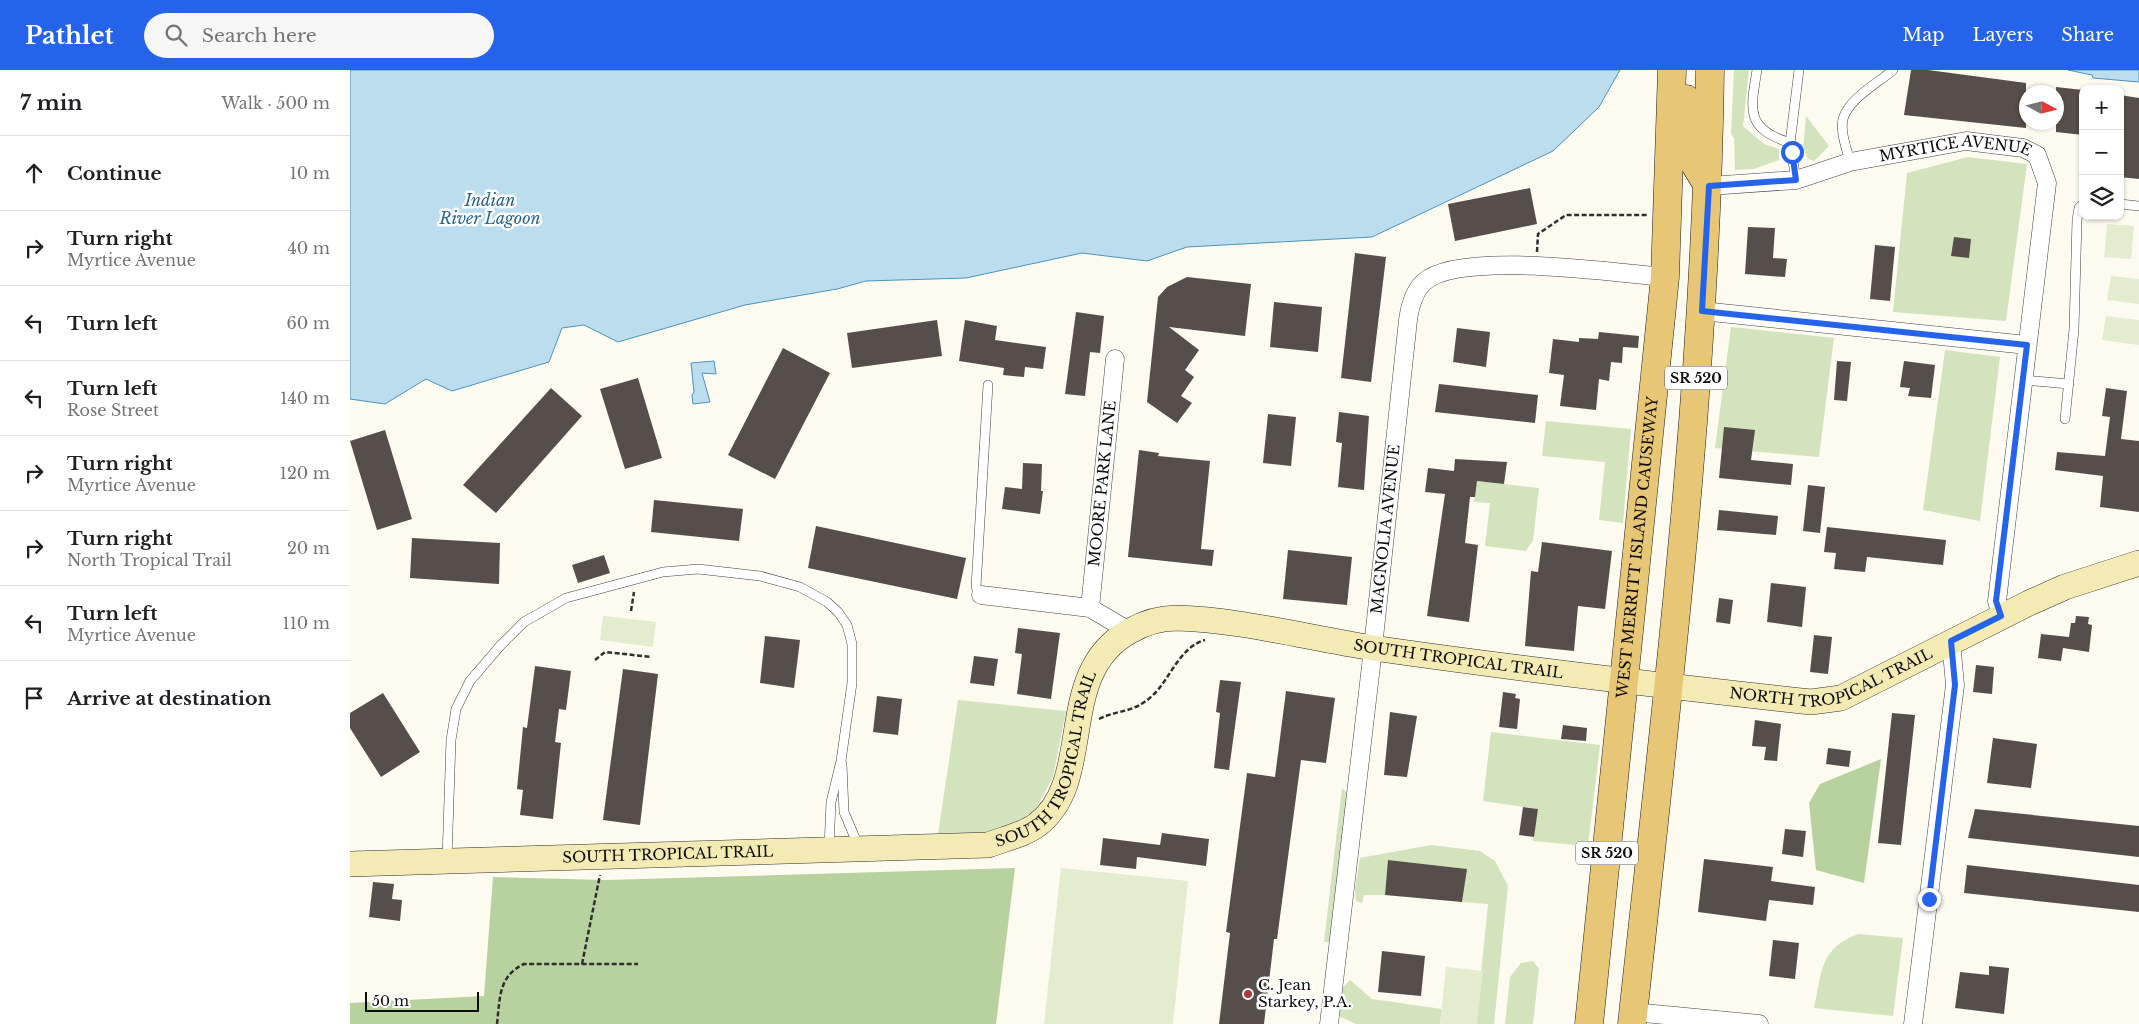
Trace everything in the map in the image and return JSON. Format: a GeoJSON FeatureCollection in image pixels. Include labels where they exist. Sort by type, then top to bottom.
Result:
{"type":"FeatureCollection","features":[{"type":"Feature","properties":{"kind":"main road","name":"WEST MERRITT ISLAND CAUSEWAY"},"geometry":{"type":"LineString","coordinates":[[1589,1024],[1665,277],[1672,70]]}},
{"type":"Feature","properties":{"kind":"main road"},"geometry":{"type":"LineString","coordinates":[[1684,70],[1691,158],[1709,186]]}},
{"type":"Feature","properties":{"kind":"main road","name":"SR 520"},"geometry":{"type":"LineString","coordinates":[[1632,1018],[1668,685],[1702,311],[1709,186],[1710,70]]}},
{"type":"Feature","properties":{"kind":"street","name":"MYRTICE AVENUE"},"geometry":{"type":"LineString","coordinates":[[1709,186],[1796,180],[1850,162],[1966,141],[2023,148],[2037,155],[2047,183],[1996,601],[2001,616]]}},
{"type":"Feature","properties":{"kind":"street","name":"MAGNOLIA AVENUE"},"geometry":{"type":"LineString","coordinates":[[1329,1024],[1373,648],[1408,320],[1412,300],[1424,281],[1451,270],[1483,266],[1536,267],[1665,277]]}},
{"type":"Feature","properties":{"kind":"street"},"geometry":{"type":"LineString","coordinates":[[1702,311],[2027,345]]}},
{"type":"Feature","properties":{"kind":"street","name":"MOORE PARK LANE"},"geometry":{"type":"LineString","coordinates":[[1090,608],[1115,359]]}},
{"type":"Feature","properties":{"kind":"street","name":"NORTH TROPICAL TRAIL"},"geometry":{"type":"LineString","coordinates":[[1624,682],[1668,685],[1811,702],[1841,698],[2001,616],[2065,587],[2139,563]]}},
{"type":"Feature","properties":{"kind":"street"},"geometry":{"type":"LineString","coordinates":[[981,595],[1090,608],[1129,631]]}},
{"type":"Feature","properties":{"kind":"street","name":"SOUTH TROPICAL TRAIL"},"geometry":{"type":"LineString","coordinates":[[350,864],[448,850],[604,857],[988,845],[1017,835],[1037,824],[1056,804],[1069,771],[1081,699],[1092,671],[1110,648],[1129,631],[1149,623],[1173,618],[1207,620],[1373,648],[1624,682]]}},
{"type":"Feature","properties":{"kind":"street"},"geometry":{"type":"LineString","coordinates":[[1913,1024],[1955,685],[1951,641]]}},
{"type":"Feature","properties":{"kind":"street"},"geometry":{"type":"LineString","coordinates":[[1632,1018],[1759,1024]]}},
{"type":"Feature","properties":{"kind":"lane"},"geometry":{"type":"LineString","coordinates":[[1757,70],[1754,114],[1757,126],[1766,134],[1790,143]]}},
{"type":"Feature","properties":{"kind":"lane"},"geometry":{"type":"LineString","coordinates":[[1796,180],[1790,143],[1799,70]]}},
{"type":"Feature","properties":{"kind":"lane"},"geometry":{"type":"LineString","coordinates":[[1850,162],[1843,134],[1843,120],[1850,106],[1893,70]]}},
{"type":"Feature","properties":{"kind":"lane"},"geometry":{"type":"LineString","coordinates":[[2124,204],[2139,206]]}},
{"type":"Feature","properties":{"kind":"lane"},"geometry":{"type":"LineString","coordinates":[[2065,419],[2074,328],[2079,208]]}},
{"type":"Feature","properties":{"kind":"lane"},"geometry":{"type":"LineString","coordinates":[[2023,380],[2069,384]]}},
{"type":"Feature","properties":{"kind":"lane"},"geometry":{"type":"LineString","coordinates":[[981,595],[976,587],[988,385]]}},
{"type":"Feature","properties":{"kind":"lane"},"geometry":{"type":"LineString","coordinates":[[448,850],[453,722],[457,705],[470,681],[524,622],[540,611],[566,598],[663,572],[698,569],[777,579],[827,602],[838,612],[847,625],[852,644],[851,698],[841,761],[831,802],[829,850]]}},
{"type":"Feature","properties":{"kind":"lane"},"geometry":{"type":"LineString","coordinates":[[841,761],[844,812],[860,849]]}},
{"type":"Feature","properties":{"kind":"path"},"geometry":{"type":"LineString","coordinates":[[1536,267],[1538,234],[1566,215],[1648,215]]}},
{"type":"Feature","properties":{"kind":"path"},"geometry":{"type":"LineString","coordinates":[[631,611],[636,578]]}},
{"type":"Feature","properties":{"kind":"path"},"geometry":{"type":"LineString","coordinates":[[1093,724],[1104,717],[1140,706],[1154,695],[1192,646],[1210,640]]}},
{"type":"Feature","properties":{"kind":"path"},"geometry":{"type":"LineString","coordinates":[[595,660],[605,652],[652,657]]}},
{"type":"Feature","properties":{"kind":"path"},"geometry":{"type":"LineString","coordinates":[[582,964],[604,857]]}},
{"type":"Feature","properties":{"kind":"path"},"geometry":{"type":"LineString","coordinates":[[497,1024],[502,986],[512,970],[524,964],[638,964]]}},
{"type":"Feature","properties":{"kind":"green space"},"geometry":{"type":"Polygon","coordinates":[[[1734,70],[1749,70],[1743,126],[1764,144],[1779,149],[1779,160],[1754,169],[1735,170],[1734,138],[1731,134],[1734,70]]]}},
{"type":"Feature","properties":{"kind":"green space"},"geometry":{"type":"Polygon","coordinates":[[[1806,116],[1829,146],[1814,161],[1808,159],[1803,148],[1806,116]]]}},
{"type":"Feature","properties":{"kind":"green space"},"geometry":{"type":"Polygon","coordinates":[[[1968,157],[2027,164],[2006,321],[1893,312],[1907,173],[1968,157]]]}},
{"type":"Feature","properties":{"kind":"green space"},"geometry":{"type":"Polygon","coordinates":[[[2107,224],[2134,226],[2131,259],[2104,257],[2107,224]]]}},
{"type":"Feature","properties":{"kind":"green space"},"geometry":{"type":"Polygon","coordinates":[[[2111,276],[2139,279],[2139,304],[2107,300],[2111,276]]]}},
{"type":"Feature","properties":{"kind":"green space"},"geometry":{"type":"Polygon","coordinates":[[[2106,316],[2139,320],[2139,345],[2102,340],[2106,316]]]}},
{"type":"Feature","properties":{"kind":"green space"},"geometry":{"type":"Polygon","coordinates":[[[1731,327],[1834,338],[1819,457],[1715,448],[1731,327]]]}},
{"type":"Feature","properties":{"kind":"green space"},"geometry":{"type":"Polygon","coordinates":[[[1945,350],[2000,357],[1980,521],[1923,510],[1945,350]]]}},
{"type":"Feature","properties":{"kind":"green space"},"geometry":{"type":"Polygon","coordinates":[[[1546,421],[1631,429],[1623,523],[1599,520],[1605,462],[1542,456],[1546,421]]]}},
{"type":"Feature","properties":{"kind":"green space"},"geometry":{"type":"Polygon","coordinates":[[[1477,481],[1539,488],[1533,540],[1526,551],[1485,546],[1490,503],[1474,502],[1477,481]]]}},
{"type":"Feature","properties":{"kind":"green space"},"geometry":{"type":"Polygon","coordinates":[[[603,616],[656,622],[653,647],[600,640],[603,616]]]}},
{"type":"Feature","properties":{"kind":"green space"},"geometry":{"type":"Polygon","coordinates":[[[958,700],[1066,711],[1053,777],[1032,816],[995,833],[938,834],[958,700]]]}},
{"type":"Feature","properties":{"kind":"green space"},"geometry":{"type":"Polygon","coordinates":[[[1491,732],[1600,745],[1588,846],[1533,841],[1538,809],[1483,801],[1491,732]]]}},
{"type":"Feature","properties":{"kind":"green space"},"geometry":{"type":"Polygon","coordinates":[[[1881,759],[1864,883],[1816,870],[1809,803],[1820,784],[1881,759]]]}},
{"type":"Feature","properties":{"kind":"green space"},"geometry":{"type":"Polygon","coordinates":[[[1342,788],[1347,793],[1333,935],[1329,942],[1324,942],[1342,788]]]}},
{"type":"Feature","properties":{"kind":"green space"},"geometry":{"type":"Polygon","coordinates":[[[1431,845],[1480,851],[1495,861],[1508,886],[1494,1024],[1476,1024],[1488,904],[1462,902],[1466,869],[1389,860],[1385,895],[1364,895],[1362,903],[1356,901],[1355,889],[1360,858],[1431,845]]]}},
{"type":"Feature","properties":{"kind":"green space"},"geometry":{"type":"Polygon","coordinates":[[[1015,868],[996,1024],[350,1024],[350,1003],[484,996],[493,877],[607,880],[1015,868]]]}},
{"type":"Feature","properties":{"kind":"green space"},"geometry":{"type":"Polygon","coordinates":[[[1061,868],[1188,881],[1173,1024],[1044,1024],[1061,868]]]}},
{"type":"Feature","properties":{"kind":"green space"},"geometry":{"type":"Polygon","coordinates":[[[1859,934],[1903,938],[1893,1016],[1814,1008],[1821,972],[1825,962],[1837,946],[1846,939],[1859,934]]]}},
{"type":"Feature","properties":{"kind":"green space"},"geometry":{"type":"Polygon","coordinates":[[[1533,961],[1539,969],[1533,1024],[1505,1024],[1510,977],[1521,963],[1533,961]]]}},
{"type":"Feature","properties":{"kind":"green space"},"geometry":{"type":"Polygon","coordinates":[[[1446,967],[1483,971],[1477,1024],[1440,1024],[1446,967]]]}},
{"type":"Feature","properties":{"kind":"green space"},"geometry":{"type":"Polygon","coordinates":[[[1350,980],[1372,999],[1442,1009],[1440,1024],[1356,1024],[1339,1016],[1342,988],[1350,980]]]}},
{"type":"Feature","properties":{"kind":"water","name":"Indian River Lagoon"},"geometry":{"type":"Polygon","coordinates":[[[350,70],[1620,70],[1599,107],[1553,151],[1372,237],[1187,247],[1147,261],[1082,253],[966,278],[866,281],[837,289],[745,305],[618,342],[584,325],[562,328],[549,362],[452,391],[426,379],[385,404],[350,399],[350,70]]]}},
{"type":"Feature","properties":{"kind":"water"},"geometry":{"type":"Polygon","coordinates":[[[2068,70],[2139,70],[2139,82],[2093,78],[2092,75],[2068,70]]]}},
{"type":"Feature","properties":{"kind":"water"},"geometry":{"type":"Polygon","coordinates":[[[714,361],[716,374],[702,373],[710,402],[693,404],[692,395],[694,392],[691,363],[714,361]]]}},
{"type":"Feature","properties":{"kind":"building"},"geometry":{"type":"Polygon","coordinates":[[[1911,70],[1928,70],[2026,83],[2026,85],[2019,85],[2019,127],[1904,115],[1911,70]]]}},
{"type":"Feature","properties":{"kind":"building"},"geometry":{"type":"Polygon","coordinates":[[[2064,88],[2079,90],[2079,135],[2056,132],[2056,130],[2064,130],[2064,88]]]}},
{"type":"Feature","properties":{"kind":"building"},"geometry":{"type":"Polygon","coordinates":[[[2124,96],[2139,98],[2139,179],[2124,177],[2124,96]]]}},
{"type":"Feature","properties":{"kind":"building"},"geometry":{"type":"Polygon","coordinates":[[[1530,188],[1537,224],[1455,241],[1448,204],[1530,188]]]}},
{"type":"Feature","properties":{"kind":"building"},"geometry":{"type":"Polygon","coordinates":[[[1748,227],[1775,228],[1773,258],[1787,259],[1785,277],[1745,274],[1748,227]]]}},
{"type":"Feature","properties":{"kind":"building"},"geometry":{"type":"Polygon","coordinates":[[[1954,237],[1971,239],[1969,258],[1951,256],[1954,237]]]}},
{"type":"Feature","properties":{"kind":"building"},"geometry":{"type":"Polygon","coordinates":[[[1875,245],[1895,247],[1890,301],[1870,299],[1875,245]]]}},
{"type":"Feature","properties":{"kind":"building"},"geometry":{"type":"Polygon","coordinates":[[[1355,253],[1386,257],[1371,382],[1341,378],[1355,253]]]}},
{"type":"Feature","properties":{"kind":"building"},"geometry":{"type":"Polygon","coordinates":[[[1187,277],[1251,284],[1245,336],[1169,327],[1199,350],[1185,370],[1194,377],[1181,396],[1192,403],[1177,423],[1147,402],[1158,297],[1167,287],[1187,277]]]}},
{"type":"Feature","properties":{"kind":"building"},"geometry":{"type":"Polygon","coordinates":[[[1274,302],[1322,307],[1318,352],[1270,347],[1274,302]]]}},
{"type":"Feature","properties":{"kind":"building"},"geometry":{"type":"Polygon","coordinates":[[[1076,312],[1104,316],[1100,353],[1090,352],[1085,396],[1065,394],[1076,312]]]}},
{"type":"Feature","properties":{"kind":"building"},"geometry":{"type":"Polygon","coordinates":[[[937,320],[942,356],[852,368],[847,333],[937,320]]]}},
{"type":"Feature","properties":{"kind":"building"},"geometry":{"type":"Polygon","coordinates":[[[965,320],[997,326],[995,340],[1046,347],[1043,369],[1025,367],[1024,377],[1003,375],[1004,368],[959,361],[965,320]]]}},
{"type":"Feature","properties":{"kind":"building"},"geometry":{"type":"Polygon","coordinates":[[[1457,328],[1490,332],[1486,367],[1453,362],[1457,328]]]}},
{"type":"Feature","properties":{"kind":"building"},"geometry":{"type":"Polygon","coordinates":[[[1599,332],[1639,336],[1638,348],[1623,347],[1622,363],[1611,362],[1609,381],[1599,379],[1596,410],[1560,406],[1564,375],[1549,373],[1553,339],[1579,342],[1579,338],[1598,339],[1599,332]]]}},
{"type":"Feature","properties":{"kind":"building"},"geometry":{"type":"Polygon","coordinates":[[[783,348],[830,373],[775,479],[728,455],[783,348]]]}},
{"type":"Feature","properties":{"kind":"building"},"geometry":{"type":"Polygon","coordinates":[[[1837,361],[1851,362],[1847,401],[1834,400],[1837,361]]]}},
{"type":"Feature","properties":{"kind":"building"},"geometry":{"type":"Polygon","coordinates":[[[1904,361],[1935,365],[1931,398],[1908,396],[1910,388],[1900,387],[1904,361]]]}},
{"type":"Feature","properties":{"kind":"building"},"geometry":{"type":"Polygon","coordinates":[[[638,378],[662,458],[625,469],[600,389],[638,378]]]}},
{"type":"Feature","properties":{"kind":"building"},"geometry":{"type":"Polygon","coordinates":[[[1439,384],[1538,395],[1535,423],[1435,412],[1439,384]]]}},
{"type":"Feature","properties":{"kind":"building"},"geometry":{"type":"Polygon","coordinates":[[[551,388],[582,416],[496,513],[463,485],[551,388]]]}},
{"type":"Feature","properties":{"kind":"building"},"geometry":{"type":"Polygon","coordinates":[[[2106,388],[2127,391],[2121,439],[2139,441],[2139,512],[2100,507],[2103,476],[2055,470],[2057,452],[2105,456],[2110,417],[2102,416],[2106,388]]]}},
{"type":"Feature","properties":{"kind":"building"},"geometry":{"type":"Polygon","coordinates":[[[1339,412],[1369,416],[1364,490],[1338,487],[1342,443],[1336,442],[1339,412]]]}},
{"type":"Feature","properties":{"kind":"building"},"geometry":{"type":"Polygon","coordinates":[[[1268,414],[1296,417],[1291,466],[1263,463],[1268,414]]]}},
{"type":"Feature","properties":{"kind":"building"},"geometry":{"type":"Polygon","coordinates":[[[1724,427],[1755,430],[1751,460],[1793,464],[1791,485],[1719,478],[1724,427]]]}},
{"type":"Feature","properties":{"kind":"building"},"geometry":{"type":"Polygon","coordinates":[[[385,430],[412,519],[377,530],[350,441],[385,430]]]}},
{"type":"Feature","properties":{"kind":"building"},"geometry":{"type":"Polygon","coordinates":[[[1139,450],[1159,453],[1158,456],[1210,461],[1201,549],[1214,550],[1212,566],[1128,557],[1139,450]]]}},
{"type":"Feature","properties":{"kind":"building"},"geometry":{"type":"Polygon","coordinates":[[[1455,459],[1507,462],[1504,484],[1477,481],[1475,497],[1470,497],[1465,543],[1478,545],[1469,622],[1427,616],[1445,494],[1425,492],[1428,468],[1454,471],[1455,459]]]}},
{"type":"Feature","properties":{"kind":"building"},"geometry":{"type":"Polygon","coordinates":[[[1023,463],[1042,464],[1041,491],[1043,491],[1040,514],[1002,509],[1005,487],[1022,489],[1023,463]]]}},
{"type":"Feature","properties":{"kind":"building"},"geometry":{"type":"Polygon","coordinates":[[[1808,485],[1825,487],[1820,533],[1803,531],[1808,485]]]}},
{"type":"Feature","properties":{"kind":"building"},"geometry":{"type":"Polygon","coordinates":[[[654,500],[743,509],[739,541],[651,532],[654,500]]]}},
{"type":"Feature","properties":{"kind":"building"},"geometry":{"type":"Polygon","coordinates":[[[1719,510],[1778,516],[1776,535],[1717,530],[1719,510]]]}},
{"type":"Feature","properties":{"kind":"building"},"geometry":{"type":"Polygon","coordinates":[[[816,526],[966,558],[957,599],[808,568],[816,526]]]}},
{"type":"Feature","properties":{"kind":"building"},"geometry":{"type":"Polygon","coordinates":[[[1827,527],[1946,540],[1943,565],[1867,557],[1865,572],[1834,569],[1836,553],[1824,552],[1827,527]]]}},
{"type":"Feature","properties":{"kind":"building"},"geometry":{"type":"Polygon","coordinates":[[[412,538],[500,543],[499,584],[410,578],[412,538]]]}},
{"type":"Feature","properties":{"kind":"building"},"geometry":{"type":"Polygon","coordinates":[[[1542,542],[1612,551],[1605,609],[1578,606],[1574,651],[1525,646],[1531,571],[1538,572],[1542,542]]]}},
{"type":"Feature","properties":{"kind":"building"},"geometry":{"type":"Polygon","coordinates":[[[1288,550],[1352,557],[1347,605],[1283,599],[1288,550]]]}},
{"type":"Feature","properties":{"kind":"building"},"geometry":{"type":"Polygon","coordinates":[[[604,555],[610,573],[578,583],[572,565],[604,555]]]}},
{"type":"Feature","properties":{"kind":"building"},"geometry":{"type":"Polygon","coordinates":[[[1771,583],[1806,587],[1802,627],[1767,622],[1771,583]]]}},
{"type":"Feature","properties":{"kind":"building"},"geometry":{"type":"Polygon","coordinates":[[[1719,598],[1733,600],[1730,624],[1716,622],[1719,598]]]}},
{"type":"Feature","properties":{"kind":"building"},"geometry":{"type":"Polygon","coordinates":[[[2076,616],[2089,617],[2088,624],[2092,625],[2089,652],[2063,648],[2061,661],[2038,658],[2041,634],[2069,637],[2071,623],[2075,623],[2076,616]]]}},
{"type":"Feature","properties":{"kind":"building"},"geometry":{"type":"Polygon","coordinates":[[[1018,628],[1060,633],[1051,699],[1017,694],[1022,654],[1015,653],[1018,628]]]}},
{"type":"Feature","properties":{"kind":"building"},"geometry":{"type":"Polygon","coordinates":[[[1814,635],[1832,637],[1828,674],[1810,672],[1814,635]]]}},
{"type":"Feature","properties":{"kind":"building"},"geometry":{"type":"Polygon","coordinates":[[[765,636],[800,640],[794,688],[760,683],[765,636]]]}},
{"type":"Feature","properties":{"kind":"building"},"geometry":{"type":"Polygon","coordinates":[[[974,656],[998,659],[994,686],[970,683],[974,656]]]}},
{"type":"Feature","properties":{"kind":"building"},"geometry":{"type":"Polygon","coordinates":[[[1976,665],[1994,667],[1992,694],[1973,692],[1976,665]]]}},
{"type":"Feature","properties":{"kind":"building"},"geometry":{"type":"Polygon","coordinates":[[[535,666],[571,671],[566,710],[559,709],[555,742],[561,743],[553,819],[520,815],[523,790],[517,789],[523,727],[527,728],[535,666]]]}},
{"type":"Feature","properties":{"kind":"building"},"geometry":{"type":"Polygon","coordinates":[[[623,669],[658,674],[640,825],[603,820],[623,669]]]}},
{"type":"Feature","properties":{"kind":"building"},"geometry":{"type":"Polygon","coordinates":[[[1220,680],[1241,682],[1229,770],[1214,768],[1220,713],[1216,712],[1220,680]]]}},
{"type":"Feature","properties":{"kind":"building"},"geometry":{"type":"Polygon","coordinates":[[[1286,691],[1335,698],[1326,763],[1301,760],[1277,939],[1274,939],[1264,1024],[1219,1024],[1230,933],[1226,932],[1247,773],[1275,777],[1286,691]]]}},
{"type":"Feature","properties":{"kind":"building"},"geometry":{"type":"Polygon","coordinates":[[[1503,692],[1516,694],[1515,698],[1520,699],[1517,729],[1499,727],[1503,692]]]}},
{"type":"Feature","properties":{"kind":"building"},"geometry":{"type":"Polygon","coordinates":[[[383,693],[420,752],[381,777],[350,728],[350,713],[383,693]]]}},
{"type":"Feature","properties":{"kind":"building"},"geometry":{"type":"Polygon","coordinates":[[[877,696],[902,699],[898,735],[873,732],[877,696]]]}},
{"type":"Feature","properties":{"kind":"building"},"geometry":{"type":"Polygon","coordinates":[[[1390,712],[1417,716],[1407,777],[1384,775],[1390,712]]]}},
{"type":"Feature","properties":{"kind":"building"},"geometry":{"type":"Polygon","coordinates":[[[1892,713],[1915,715],[1901,845],[1878,843],[1892,713]]]}},
{"type":"Feature","properties":{"kind":"building"},"geometry":{"type":"Polygon","coordinates":[[[1755,720],[1781,724],[1777,761],[1764,760],[1766,747],[1752,746],[1755,720]]]}},
{"type":"Feature","properties":{"kind":"building"},"geometry":{"type":"Polygon","coordinates":[[[1563,725],[1587,728],[1586,741],[1561,739],[1563,725]]]}},
{"type":"Feature","properties":{"kind":"building"},"geometry":{"type":"Polygon","coordinates":[[[1993,738],[2037,744],[2031,788],[1987,783],[1993,738]]]}},
{"type":"Feature","properties":{"kind":"building"},"geometry":{"type":"Polygon","coordinates":[[[1828,748],[1851,751],[1849,767],[1826,764],[1828,748]]]}},
{"type":"Feature","properties":{"kind":"building"},"geometry":{"type":"Polygon","coordinates":[[[1523,807],[1538,809],[1534,837],[1519,835],[1523,807]]]}},
{"type":"Feature","properties":{"kind":"building"},"geometry":{"type":"Polygon","coordinates":[[[1975,809],[2139,826],[2139,857],[1968,838],[1975,809]]]}},
{"type":"Feature","properties":{"kind":"building"},"geometry":{"type":"Polygon","coordinates":[[[1785,829],[1806,831],[1803,857],[1782,854],[1785,829]]]}},
{"type":"Feature","properties":{"kind":"building"},"geometry":{"type":"Polygon","coordinates":[[[1162,833],[1209,839],[1206,866],[1137,857],[1136,869],[1100,865],[1103,838],[1160,845],[1162,833]]]}},
{"type":"Feature","properties":{"kind":"building"},"geometry":{"type":"Polygon","coordinates":[[[1704,859],[1773,867],[1771,881],[1815,887],[1813,905],[1769,900],[1766,921],[1698,912],[1704,859]]]}},
{"type":"Feature","properties":{"kind":"building"},"geometry":{"type":"Polygon","coordinates":[[[1388,860],[1467,869],[1462,902],[1385,895],[1388,860]]]}},
{"type":"Feature","properties":{"kind":"building"},"geometry":{"type":"Polygon","coordinates":[[[1967,865],[2139,885],[2139,912],[1964,893],[1967,865]]]}},
{"type":"Feature","properties":{"kind":"building"},"geometry":{"type":"Polygon","coordinates":[[[373,882],[394,884],[392,899],[402,900],[400,921],[369,917],[373,882]]]}},
{"type":"Feature","properties":{"kind":"building"},"geometry":{"type":"Polygon","coordinates":[[[1773,940],[1799,943],[1795,979],[1769,976],[1773,940]]]}},
{"type":"Feature","properties":{"kind":"building"},"geometry":{"type":"Polygon","coordinates":[[[1382,951],[1425,956],[1421,996],[1378,992],[1382,951]]]}},
{"type":"Feature","properties":{"kind":"building"},"geometry":{"type":"Polygon","coordinates":[[[1989,966],[2009,968],[2004,1014],[1955,1008],[1960,972],[1989,975],[1989,966]]]}},
{"type":"Feature","properties":{"kind":"place","name":"C. Jean Starkey, P.A."},"geometry":{"type":"Point","coordinates":[1248,994]}},
{"type":"Feature","properties":{"kind":"route"},"geometry":{"type":"LineString","coordinates":[[1792,152],[1796,180],[1709,186],[1702,311],[2027,345],[1996,601],[2001,616],[1951,641],[1955,685],[1929,899]]}}]}
